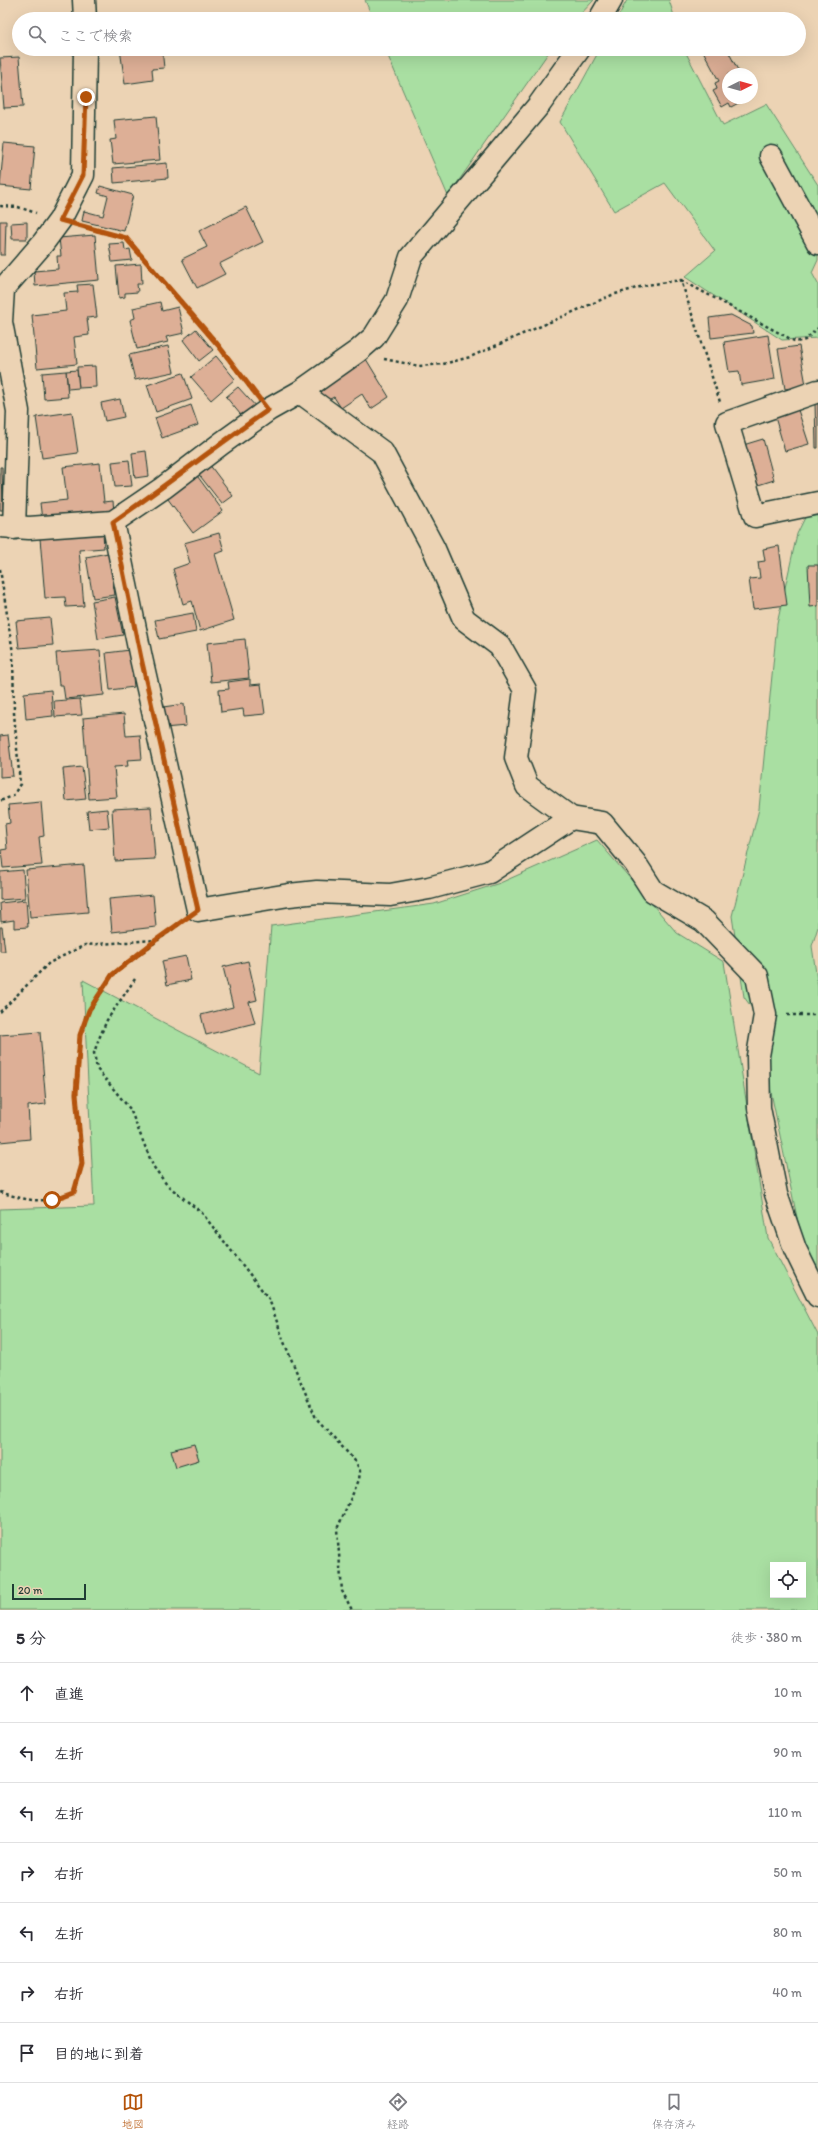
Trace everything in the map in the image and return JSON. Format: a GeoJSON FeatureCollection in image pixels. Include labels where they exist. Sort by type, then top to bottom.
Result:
{"type":"FeatureCollection","features":[{"type":"Feature","properties":{"kind":"street"},"geometry":{"type":"LineString","coordinates":[[84,0],[84,12]]}},
{"type":"Feature","properties":{"kind":"street"},"geometry":{"type":"LineString","coordinates":[[604,12],[611,0]]}},
{"type":"Feature","properties":{"kind":"street"},"geometry":{"type":"LineString","coordinates":[[85,56],[83,175],[60,220],[43,243],[3,289],[1,322],[18,411],[7,527],[113,522],[163,488],[268,410],[300,392],[358,351],[374,337],[397,300],[411,257],[539,104],[574,56]]}},
{"type":"Feature","properties":{"kind":"street"},"geometry":{"type":"LineString","coordinates":[[771,156],[818,243]]}},
{"type":"Feature","properties":{"kind":"street"},"geometry":{"type":"LineString","coordinates":[[818,391],[727,423],[755,516],[818,503]]}},
{"type":"Feature","properties":{"kind":"street"},"geometry":{"type":"LineString","coordinates":[[300,392],[382,452],[434,549],[464,619],[500,646],[525,690],[516,758],[527,786],[571,818],[602,823],[635,863],[653,891],[704,920],[757,976],[765,1015],[758,1056],[760,1108],[776,1194],[795,1249],[818,1296]]}},
{"type":"Feature","properties":{"kind":"street"},"geometry":{"type":"LineString","coordinates":[[113,522],[143,665],[198,910],[289,894],[317,892],[390,895],[429,888],[489,872],[571,818]]}},
{"type":"Feature","properties":{"kind":"path"},"geometry":{"type":"LineString","coordinates":[[0,206],[18,207],[126,238],[218,345],[268,410]]}},
{"type":"Feature","properties":{"kind":"path"},"geometry":{"type":"LineString","coordinates":[[681,280],[727,423]]}},
{"type":"Feature","properties":{"kind":"path"},"geometry":{"type":"LineString","coordinates":[[358,351],[404,364],[419,366],[443,364],[477,354],[612,295],[647,285],[681,280],[796,342],[805,340],[818,328]]}},
{"type":"Feature","properties":{"kind":"path"},"geometry":{"type":"LineString","coordinates":[[0,569],[12,653],[14,713],[20,784],[13,796],[0,801]]}},
{"type":"Feature","properties":{"kind":"path"},"geometry":{"type":"LineString","coordinates":[[0,608],[6,608]]}},
{"type":"Feature","properties":{"kind":"path"},"geometry":{"type":"LineString","coordinates":[[0,1192],[29,1201],[52,1200],[74,1192],[82,1164],[76,1094],[80,1035],[89,1010],[112,975],[156,940],[198,910]]}},
{"type":"Feature","properties":{"kind":"path"},"geometry":{"type":"LineString","coordinates":[[0,1012],[50,962],[85,945],[156,940]]}},
{"type":"Feature","properties":{"kind":"path"},"geometry":{"type":"LineString","coordinates":[[135,979],[108,1020],[98,1040],[94,1053],[97,1069],[130,1110],[153,1166],[167,1185],[202,1213],[269,1299],[284,1342],[316,1418],[358,1466],[360,1480],[337,1529],[342,1591],[352,1610]]}},
{"type":"Feature","properties":{"kind":"path"},"geometry":{"type":"LineString","coordinates":[[765,1015],[818,1015]]}},
{"type":"Feature","properties":{"kind":"green space"},"geometry":{"type":"Polygon","coordinates":[[[365,0],[594,0],[583,12],[370,12],[365,0]]]}},
{"type":"Feature","properties":{"kind":"green space"},"geometry":{"type":"Polygon","coordinates":[[[627,0],[669,0],[673,12],[621,12],[627,0]]]}},
{"type":"Feature","properties":{"kind":"green space"},"geometry":{"type":"Polygon","coordinates":[[[388,56],[546,56],[448,196],[388,56]]]}},
{"type":"Feature","properties":{"kind":"green space"},"geometry":{"type":"Polygon","coordinates":[[[596,56],[688,56],[723,125],[766,104],[818,185],[818,260],[812,273],[818,284],[818,338],[782,340],[685,277],[715,251],[665,183],[614,211],[560,122],[596,56]]]}},
{"type":"Feature","properties":{"kind":"green space"},"geometry":{"type":"Polygon","coordinates":[[[818,491],[818,927],[812,946],[818,987],[818,1275],[800,1232],[761,1044],[764,1024],[744,997],[732,916],[759,809],[777,624],[797,534],[818,491]]]}},
{"type":"Feature","properties":{"kind":"green space"},"geometry":{"type":"Polygon","coordinates":[[[597,840],[677,933],[724,962],[768,1238],[818,1335],[818,1610],[0,1610],[0,1209],[94,1206],[83,980],[259,1073],[271,926],[434,904],[500,883],[597,840]]]}},
{"type":"Feature","properties":{"kind":"building"},"geometry":{"type":"Polygon","coordinates":[[[121,56],[163,56],[164,68],[152,69],[153,80],[125,84],[121,56]]]}},
{"type":"Feature","properties":{"kind":"building"},"geometry":{"type":"Polygon","coordinates":[[[706,56],[731,56],[737,68],[722,68],[722,104],[727,104],[722,107],[713,91],[717,89],[715,83],[719,81],[706,56]]]}},
{"type":"Feature","properties":{"kind":"building"},"geometry":{"type":"Polygon","coordinates":[[[19,57],[23,107],[4,108],[0,58],[19,57]]]}},
{"type":"Feature","properties":{"kind":"building"},"geometry":{"type":"Polygon","coordinates":[[[730,104],[737,104],[731,107],[730,104]]]}},
{"type":"Feature","properties":{"kind":"building"},"geometry":{"type":"Polygon","coordinates":[[[156,116],[160,160],[113,164],[110,140],[116,139],[114,120],[156,116]]]}},
{"type":"Feature","properties":{"kind":"building"},"geometry":{"type":"Polygon","coordinates":[[[4,143],[35,146],[31,189],[0,186],[4,143]]]}},
{"type":"Feature","properties":{"kind":"building"},"geometry":{"type":"Polygon","coordinates":[[[167,163],[168,178],[114,183],[113,168],[167,163]]]}},
{"type":"Feature","properties":{"kind":"building"},"geometry":{"type":"Polygon","coordinates":[[[100,186],[133,195],[124,231],[82,221],[84,211],[103,216],[108,196],[98,193],[100,186]]]}},
{"type":"Feature","properties":{"kind":"building"},"geometry":{"type":"Polygon","coordinates":[[[246,207],[263,242],[219,264],[225,274],[197,288],[182,259],[207,247],[199,231],[246,207]]]}},
{"type":"Feature","properties":{"kind":"building"},"geometry":{"type":"Polygon","coordinates":[[[0,221],[6,221],[5,255],[0,255],[0,221]]]}},
{"type":"Feature","properties":{"kind":"building"},"geometry":{"type":"Polygon","coordinates":[[[27,222],[27,239],[12,239],[11,223],[27,222]]]}},
{"type":"Feature","properties":{"kind":"building"},"geometry":{"type":"Polygon","coordinates":[[[95,235],[99,280],[35,286],[34,271],[58,269],[57,256],[61,256],[59,238],[95,235]]]}},
{"type":"Feature","properties":{"kind":"building"},"geometry":{"type":"Polygon","coordinates":[[[124,243],[125,250],[130,249],[132,260],[112,262],[109,244],[124,243]]]}},
{"type":"Feature","properties":{"kind":"building"},"geometry":{"type":"Polygon","coordinates":[[[141,264],[142,284],[137,284],[138,292],[125,293],[125,297],[119,298],[116,266],[141,264]]]}},
{"type":"Feature","properties":{"kind":"building"},"geometry":{"type":"Polygon","coordinates":[[[93,284],[97,317],[87,318],[89,335],[74,337],[77,364],[37,368],[32,315],[66,311],[64,293],[78,292],[77,285],[93,284]]]}},
{"type":"Feature","properties":{"kind":"building"},"geometry":{"type":"Polygon","coordinates":[[[160,302],[162,311],[178,307],[184,333],[166,337],[168,342],[137,349],[130,320],[135,318],[133,308],[160,302]]]}},
{"type":"Feature","properties":{"kind":"building"},"geometry":{"type":"Polygon","coordinates":[[[731,315],[752,326],[753,333],[711,338],[709,318],[731,315]]]}},
{"type":"Feature","properties":{"kind":"building"},"geometry":{"type":"Polygon","coordinates":[[[196,329],[213,350],[199,361],[183,340],[196,329]]]}},
{"type":"Feature","properties":{"kind":"building"},"geometry":{"type":"Polygon","coordinates":[[[768,335],[775,379],[741,385],[739,371],[729,372],[724,342],[768,335]]]}},
{"type":"Feature","properties":{"kind":"building"},"geometry":{"type":"Polygon","coordinates":[[[168,346],[174,372],[135,380],[129,355],[168,346]]]}},
{"type":"Feature","properties":{"kind":"building"},"geometry":{"type":"Polygon","coordinates":[[[799,346],[806,385],[785,389],[778,349],[799,346]]]}},
{"type":"Feature","properties":{"kind":"building"},"geometry":{"type":"Polygon","coordinates":[[[216,356],[235,379],[211,400],[191,377],[216,356]]]}},
{"type":"Feature","properties":{"kind":"building"},"geometry":{"type":"Polygon","coordinates":[[[366,359],[389,397],[371,409],[362,394],[341,408],[334,397],[326,401],[319,389],[366,359]]]}},
{"type":"Feature","properties":{"kind":"building"},"geometry":{"type":"Polygon","coordinates":[[[95,366],[96,387],[79,388],[77,367],[95,366]]]}},
{"type":"Feature","properties":{"kind":"building"},"geometry":{"type":"Polygon","coordinates":[[[77,370],[79,388],[68,389],[66,371],[77,370]]]}},
{"type":"Feature","properties":{"kind":"building"},"geometry":{"type":"Polygon","coordinates":[[[66,371],[68,397],[44,399],[42,373],[66,371]]]}},
{"type":"Feature","properties":{"kind":"building"},"geometry":{"type":"Polygon","coordinates":[[[183,373],[192,399],[156,412],[147,385],[183,373]]]}},
{"type":"Feature","properties":{"kind":"building"},"geometry":{"type":"Polygon","coordinates":[[[238,387],[258,409],[245,420],[226,397],[238,387]]]}},
{"type":"Feature","properties":{"kind":"building"},"geometry":{"type":"Polygon","coordinates":[[[120,399],[124,417],[105,421],[101,403],[120,399]]]}},
{"type":"Feature","properties":{"kind":"building"},"geometry":{"type":"Polygon","coordinates":[[[818,401],[818,448],[816,448],[815,402],[818,401]]]}},
{"type":"Feature","properties":{"kind":"building"},"geometry":{"type":"Polygon","coordinates":[[[191,405],[198,425],[162,438],[155,418],[191,405]]]}},
{"type":"Feature","properties":{"kind":"building"},"geometry":{"type":"Polygon","coordinates":[[[798,410],[809,444],[785,451],[775,417],[798,410]]]}},
{"type":"Feature","properties":{"kind":"building"},"geometry":{"type":"Polygon","coordinates":[[[72,412],[78,453],[42,458],[36,417],[72,412]]]}},
{"type":"Feature","properties":{"kind":"building"},"geometry":{"type":"Polygon","coordinates":[[[763,439],[774,480],[752,487],[740,446],[763,439]]]}},
{"type":"Feature","properties":{"kind":"building"},"geometry":{"type":"Polygon","coordinates":[[[146,451],[149,476],[135,478],[132,453],[146,451]]]}},
{"type":"Feature","properties":{"kind":"building"},"geometry":{"type":"Polygon","coordinates":[[[129,460],[132,486],[115,487],[112,462],[129,460]]]}},
{"type":"Feature","properties":{"kind":"building"},"geometry":{"type":"Polygon","coordinates":[[[100,463],[104,502],[113,501],[114,512],[42,520],[40,503],[67,500],[63,467],[100,463]]]}},
{"type":"Feature","properties":{"kind":"building"},"geometry":{"type":"Polygon","coordinates":[[[209,464],[233,496],[222,504],[197,472],[209,464]]]}},
{"type":"Feature","properties":{"kind":"building"},"geometry":{"type":"Polygon","coordinates":[[[0,467],[2,467],[3,510],[0,510],[0,467]]]}},
{"type":"Feature","properties":{"kind":"building"},"geometry":{"type":"Polygon","coordinates":[[[195,473],[223,511],[193,533],[165,495],[195,473]]]}},
{"type":"Feature","properties":{"kind":"building"},"geometry":{"type":"Polygon","coordinates":[[[103,533],[104,548],[79,550],[84,606],[66,607],[65,597],[45,598],[40,538],[103,533]]]}},
{"type":"Feature","properties":{"kind":"building"},"geometry":{"type":"Polygon","coordinates":[[[219,533],[224,551],[215,554],[234,620],[200,631],[192,601],[183,604],[173,569],[190,563],[184,543],[219,533]]]}},
{"type":"Feature","properties":{"kind":"building"},"geometry":{"type":"Polygon","coordinates":[[[779,546],[787,605],[753,609],[749,579],[760,578],[758,562],[765,561],[763,549],[779,546]]]}},
{"type":"Feature","properties":{"kind":"building"},"geometry":{"type":"Polygon","coordinates":[[[108,553],[115,595],[93,598],[86,557],[108,553]]]}},
{"type":"Feature","properties":{"kind":"building"},"geometry":{"type":"Polygon","coordinates":[[[808,565],[818,565],[818,606],[810,607],[808,565]]]}},
{"type":"Feature","properties":{"kind":"building"},"geometry":{"type":"Polygon","coordinates":[[[115,597],[123,635],[98,639],[92,601],[115,597]]]}},
{"type":"Feature","properties":{"kind":"building"},"geometry":{"type":"Polygon","coordinates":[[[193,613],[196,632],[159,639],[155,620],[193,613]]]}},
{"type":"Feature","properties":{"kind":"building"},"geometry":{"type":"Polygon","coordinates":[[[50,618],[53,645],[19,648],[16,621],[50,618]]]}},
{"type":"Feature","properties":{"kind":"building"},"geometry":{"type":"Polygon","coordinates":[[[245,639],[249,678],[211,682],[207,643],[245,639]]]}},
{"type":"Feature","properties":{"kind":"building"},"geometry":{"type":"Polygon","coordinates":[[[100,650],[104,695],[65,699],[63,685],[59,685],[56,653],[100,650]]]}},
{"type":"Feature","properties":{"kind":"building"},"geometry":{"type":"Polygon","coordinates":[[[130,650],[134,687],[110,690],[106,653],[130,650]]]}},
{"type":"Feature","properties":{"kind":"building"},"geometry":{"type":"Polygon","coordinates":[[[250,679],[250,685],[261,684],[265,714],[244,716],[243,709],[221,712],[219,690],[229,689],[228,682],[250,679]]]}},
{"type":"Feature","properties":{"kind":"building"},"geometry":{"type":"Polygon","coordinates":[[[51,690],[53,716],[26,719],[24,693],[51,690]]]}},
{"type":"Feature","properties":{"kind":"building"},"geometry":{"type":"Polygon","coordinates":[[[80,699],[82,715],[55,717],[54,701],[80,699]]]}},
{"type":"Feature","properties":{"kind":"building"},"geometry":{"type":"Polygon","coordinates":[[[184,704],[186,726],[164,728],[163,707],[184,704]]]}},
{"type":"Feature","properties":{"kind":"building"},"geometry":{"type":"Polygon","coordinates":[[[124,714],[126,736],[140,735],[142,759],[127,760],[128,766],[114,767],[117,797],[89,799],[83,718],[124,714]]]}},
{"type":"Feature","properties":{"kind":"building"},"geometry":{"type":"Polygon","coordinates":[[[8,735],[13,776],[0,777],[0,736],[8,735]]]}},
{"type":"Feature","properties":{"kind":"building"},"geometry":{"type":"Polygon","coordinates":[[[82,767],[86,799],[66,801],[63,769],[82,767]]]}},
{"type":"Feature","properties":{"kind":"building"},"geometry":{"type":"Polygon","coordinates":[[[41,802],[44,836],[39,837],[42,865],[3,868],[1,850],[7,849],[5,824],[10,823],[8,805],[41,802]]]}},
{"type":"Feature","properties":{"kind":"building"},"geometry":{"type":"Polygon","coordinates":[[[151,807],[155,859],[115,861],[112,809],[151,807]]]}},
{"type":"Feature","properties":{"kind":"building"},"geometry":{"type":"Polygon","coordinates":[[[107,809],[109,827],[89,829],[87,811],[107,809]]]}},
{"type":"Feature","properties":{"kind":"building"},"geometry":{"type":"Polygon","coordinates":[[[84,865],[88,912],[30,917],[26,870],[84,865]]]}},
{"type":"Feature","properties":{"kind":"building"},"geometry":{"type":"Polygon","coordinates":[[[23,870],[25,898],[0,900],[0,872],[23,870]]]}},
{"type":"Feature","properties":{"kind":"building"},"geometry":{"type":"Polygon","coordinates":[[[153,895],[156,927],[112,932],[109,899],[153,895]]]}},
{"type":"Feature","properties":{"kind":"building"},"geometry":{"type":"Polygon","coordinates":[[[26,900],[28,927],[14,928],[14,920],[1,922],[0,903],[26,900]]]}},
{"type":"Feature","properties":{"kind":"building"},"geometry":{"type":"Polygon","coordinates":[[[0,927],[2,927],[5,951],[0,951],[0,927]]]}},
{"type":"Feature","properties":{"kind":"building"},"geometry":{"type":"Polygon","coordinates":[[[186,956],[191,980],[167,985],[162,961],[186,956]]]}},
{"type":"Feature","properties":{"kind":"building"},"geometry":{"type":"Polygon","coordinates":[[[248,961],[257,1000],[249,1002],[255,1023],[206,1035],[201,1015],[233,1007],[223,967],[248,961]]]}},
{"type":"Feature","properties":{"kind":"building"},"geometry":{"type":"Polygon","coordinates":[[[40,1032],[46,1104],[28,1106],[30,1139],[0,1142],[0,1035],[40,1032]]]}},
{"type":"Feature","properties":{"kind":"building"},"geometry":{"type":"Polygon","coordinates":[[[194,1444],[199,1460],[176,1467],[171,1450],[194,1444]]]}},
{"type":"Feature","properties":{"kind":"route"},"geometry":{"type":"LineString","coordinates":[[52,1200],[74,1192],[82,1164],[76,1094],[80,1035],[89,1010],[112,975],[156,940],[198,910],[141,658],[113,522],[163,488],[268,410],[218,345],[126,238],[60,220],[83,175],[86,97]]}}]}
